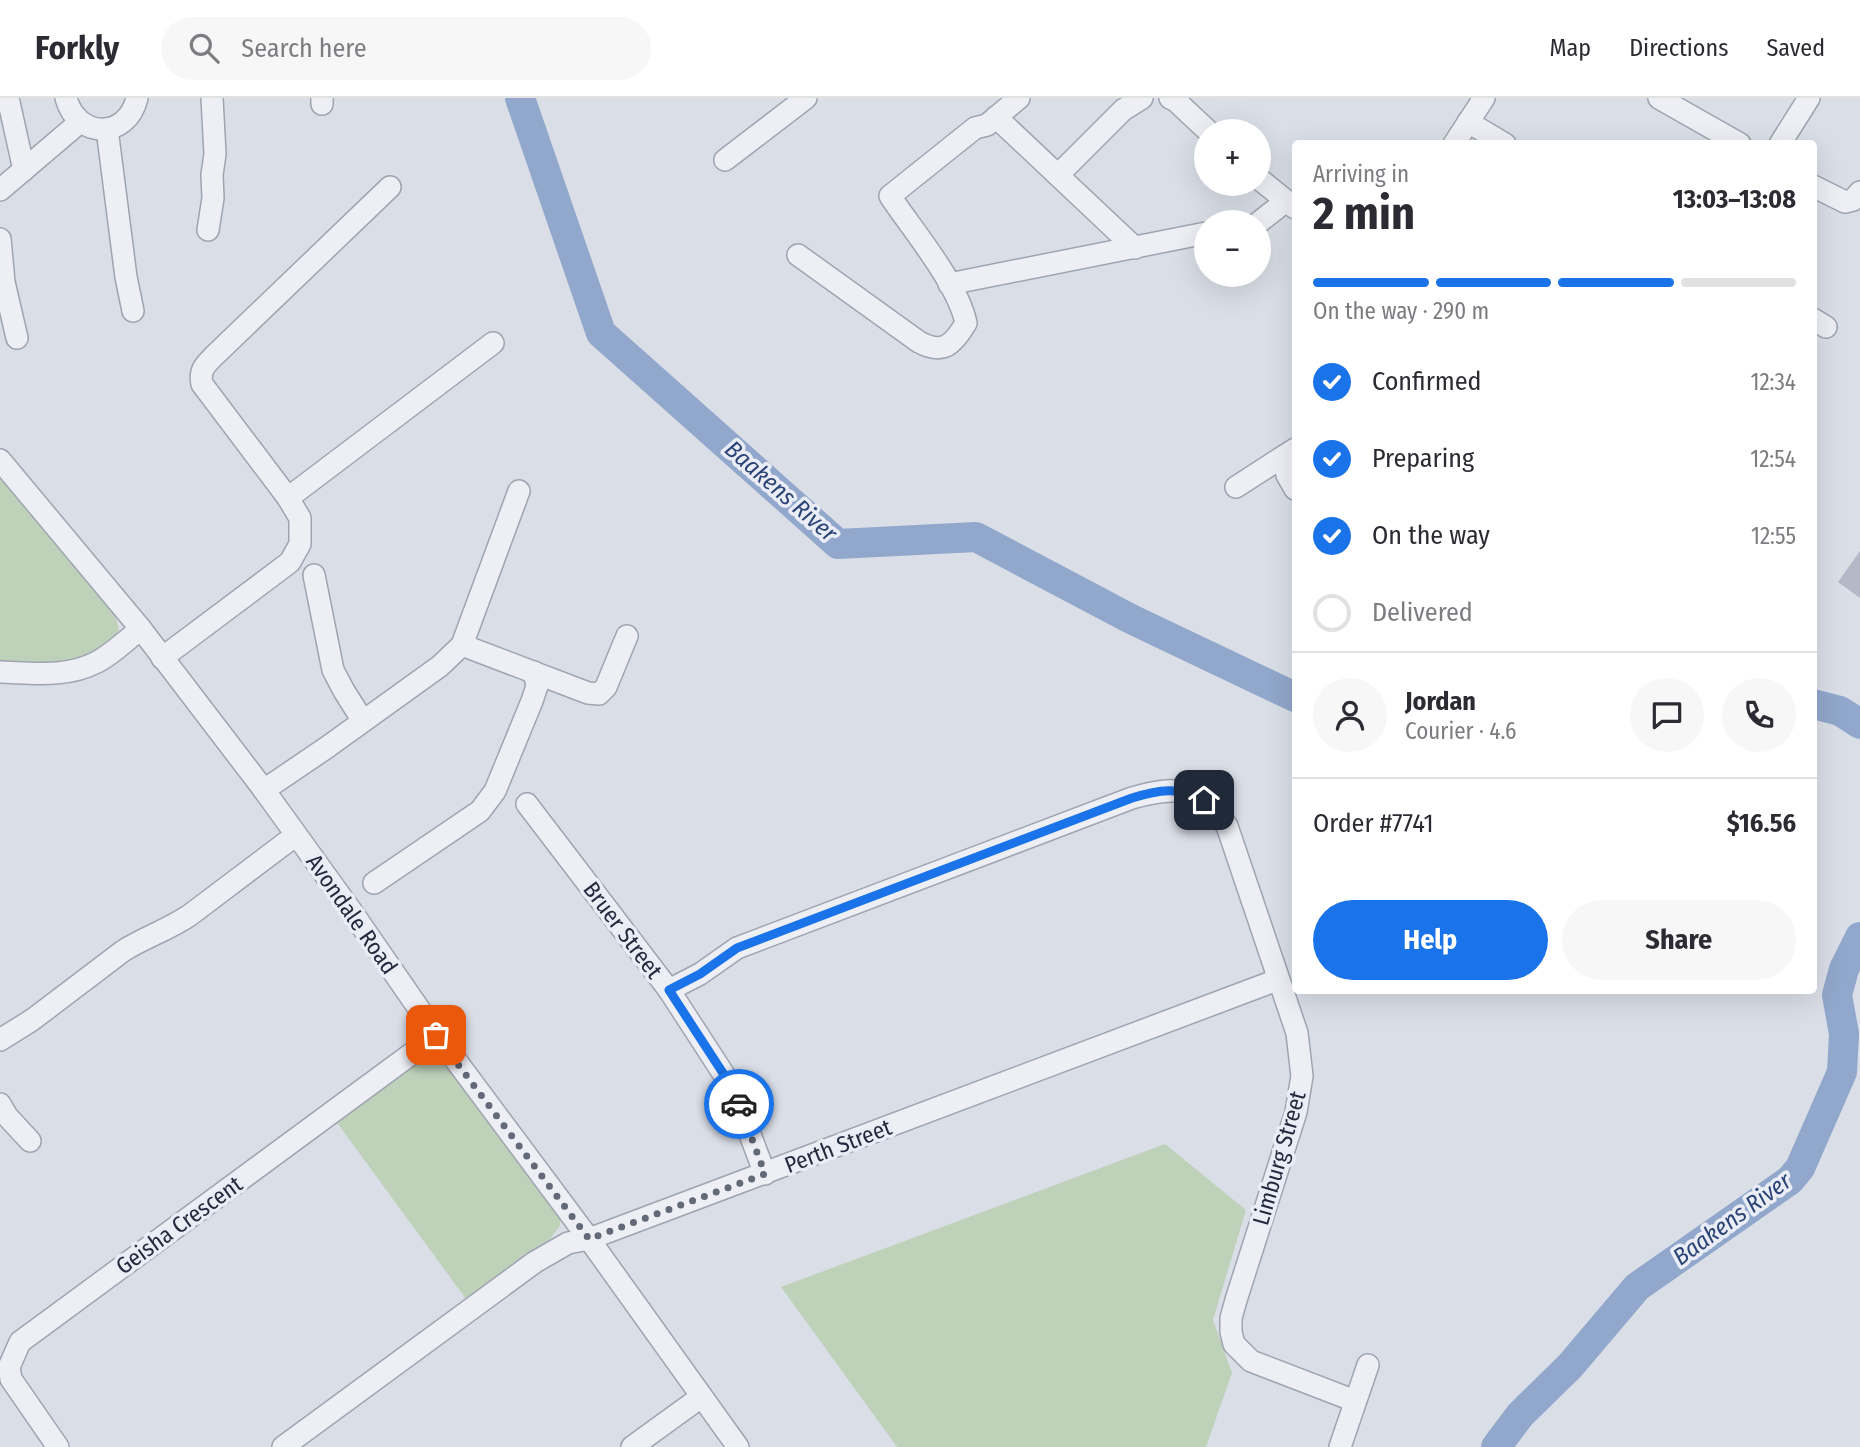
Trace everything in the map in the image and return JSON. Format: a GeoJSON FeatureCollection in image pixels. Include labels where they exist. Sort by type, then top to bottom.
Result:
{"type":"FeatureCollection","features":[{"type":"Feature","properties":{"kind":"street"},"geometry":{"type":"LineString","coordinates":[[8,98],[24,170]]}},
{"type":"Feature","properties":{"kind":"street"},"geometry":{"type":"LineString","coordinates":[[66,98],[80,122],[88,127],[107,129],[116,127],[130,115],[137,98]]}},
{"type":"Feature","properties":{"kind":"street"},"geometry":{"type":"LineString","coordinates":[[208,230],[215,155],[211,119],[212,98]]}},
{"type":"Feature","properties":{"kind":"street"},"geometry":{"type":"LineString","coordinates":[[725,160],[806,98]]}},
{"type":"Feature","properties":{"kind":"street"},"geometry":{"type":"LineString","coordinates":[[798,255],[930,348],[940,349],[948,345],[966,323],[963,311],[949,284],[890,196],[975,128],[987,125],[1019,98]]}},
{"type":"Feature","properties":{"kind":"street"},"geometry":{"type":"LineString","coordinates":[[1058,175],[1123,110],[1142,98]]}},
{"type":"Feature","properties":{"kind":"street"},"geometry":{"type":"LineString","coordinates":[[1170,98],[1195,119]]}},
{"type":"Feature","properties":{"kind":"street"},"geometry":{"type":"LineString","coordinates":[[1457,140],[1484,98]]}},
{"type":"Feature","properties":{"kind":"street"},"geometry":{"type":"LineString","coordinates":[[1659,98],[1696,107],[1735,140]]}},
{"type":"Feature","properties":{"kind":"street"},"geometry":{"type":"LineString","coordinates":[[1783,140],[1809,98]]}},
{"type":"Feature","properties":{"kind":"street"},"geometry":{"type":"LineString","coordinates":[[996,117],[1135,248]]}},
{"type":"Feature","properties":{"kind":"street"},"geometry":{"type":"LineString","coordinates":[[0,210],[0,189],[80,122]]}},
{"type":"Feature","properties":{"kind":"street"},"geometry":{"type":"LineString","coordinates":[[1468,122],[1498,140]]}},
{"type":"Feature","properties":{"kind":"street"},"geometry":{"type":"LineString","coordinates":[[107,129],[125,277],[133,311]]}},
{"type":"Feature","properties":{"kind":"street"},"geometry":{"type":"LineString","coordinates":[[162,658],[290,562],[300,544],[300,518],[288,498],[202,384],[200,374],[215,355],[390,187]]}},
{"type":"Feature","properties":{"kind":"street"},"geometry":{"type":"LineString","coordinates":[[1817,188],[1845,202],[1853,200],[1860,192]]}},
{"type":"Feature","properties":{"kind":"street"},"geometry":{"type":"LineString","coordinates":[[1271,189],[1290,204],[1271,215]]}},
{"type":"Feature","properties":{"kind":"street"},"geometry":{"type":"LineString","coordinates":[[949,284],[1194,236]]}},
{"type":"Feature","properties":{"kind":"street"},"geometry":{"type":"LineString","coordinates":[[0,239],[4,282],[17,338]]}},
{"type":"Feature","properties":{"kind":"street"},"geometry":{"type":"LineString","coordinates":[[288,498],[493,343]]}},
{"type":"Feature","properties":{"kind":"street"},"geometry":{"type":"LineString","coordinates":[[1236,487],[1289,452]]}},
{"type":"Feature","properties":{"kind":"street"},"geometry":{"type":"LineString","coordinates":[[1289,452],[1287,475],[1292,484]]}},
{"type":"Feature","properties":{"kind":"street","name":"Avondale Road"},"geometry":{"type":"LineString","coordinates":[[0,460],[141,629],[264,790],[436,1035],[589,1239],[738,1447]]}},
{"type":"Feature","properties":{"kind":"street"},"geometry":{"type":"LineString","coordinates":[[264,790],[440,666],[462,645],[519,491]]}},
{"type":"Feature","properties":{"kind":"street"},"geometry":{"type":"LineString","coordinates":[[314,575],[333,670],[363,721]]}},
{"type":"Feature","properties":{"kind":"street"},"geometry":{"type":"LineString","coordinates":[[0,673],[63,673],[83,668],[100,661],[141,629]]}},
{"type":"Feature","properties":{"kind":"street"},"geometry":{"type":"LineString","coordinates":[[462,645],[587,692],[599,694],[606,687],[627,636]]}},
{"type":"Feature","properties":{"kind":"street"},"geometry":{"type":"LineString","coordinates":[[374,883],[480,811],[495,791],[533,701],[537,686],[534,672]]}},
{"type":"Feature","properties":{"kind":"street","name":"Limburg Street"},"geometry":{"type":"LineString","coordinates":[[669,990],[700,974],[737,948],[1132,798],[1165,790],[1181,790],[1204,800],[1227,826],[1297,1033],[1302,1076],[1300,1094],[1236,1300],[1231,1332],[1234,1344],[1251,1361],[1355,1401]]}},
{"type":"Feature","properties":{"kind":"street","name":"Bruer Street"},"geometry":{"type":"LineString","coordinates":[[527,804],[669,990],[732,1087],[765,1174]]}},
{"type":"Feature","properties":{"kind":"street"},"geometry":{"type":"LineString","coordinates":[[0,1040],[32,1020],[123,951],[173,927],[296,835]]}},
{"type":"Feature","properties":{"kind":"street","name":"Perth Street"},"geometry":{"type":"LineString","coordinates":[[283,1447],[535,1262],[568,1243],[589,1239],[765,1174],[1277,980]]}},
{"type":"Feature","properties":{"kind":"street","name":"Geisha Crescent"},"geometry":{"type":"LineString","coordinates":[[58,1447],[11,1378],[9,1367],[20,1342],[436,1035]]}},
{"type":"Feature","properties":{"kind":"street"},"geometry":{"type":"LineString","coordinates":[[0,1104],[7,1116],[30,1141]]}},
{"type":"Feature","properties":{"kind":"street"},"geometry":{"type":"LineString","coordinates":[[1340,1447],[1368,1365]]}},
{"type":"Feature","properties":{"kind":"street"},"geometry":{"type":"LineString","coordinates":[[632,1447],[701,1397]]}},
{"type":"Feature","properties":{"kind":"green space"},"geometry":{"type":"Polygon","coordinates":[[[0,477],[114,611],[119,630],[105,649],[64,664],[0,663],[0,477]]]}},
{"type":"Feature","properties":{"kind":"green space"},"geometry":{"type":"Polygon","coordinates":[[[428,1055],[445,1059],[560,1216],[560,1226],[550,1239],[466,1299],[335,1120],[428,1055]]]}},
{"type":"Feature","properties":{"kind":"green space"},"geometry":{"type":"Polygon","coordinates":[[[1165,1144],[1246,1210],[1213,1320],[1232,1373],[1206,1447],[897,1447],[781,1287],[1165,1144]]]}},
{"type":"Feature","properties":{"kind":"building"},"geometry":{"type":"Polygon","coordinates":[[[1860,551],[1860,598],[1838,582],[1860,551]]]}},
{"type":"Feature","properties":{"kind":"waterway","name":"Baakens River"},"geometry":{"type":"LineString","coordinates":[[520,98],[601,333],[838,544],[976,537],[1131,619],[1292,696]]}},
{"type":"Feature","properties":{"kind":"waterway","name":"Baakens River"},"geometry":{"type":"LineString","coordinates":[[1817,705],[1840,711],[1860,724]]}},
{"type":"Feature","properties":{"kind":"waterway","name":"Baakens River"},"geometry":{"type":"LineString","coordinates":[[1496,1447],[1520,1415],[1570,1366],[1637,1287],[1790,1180],[1800,1168],[1842,1072],[1844,1034],[1837,995],[1844,969],[1860,937]]}},
{"type":"Feature","properties":{"kind":"way so far"},"geometry":{"type":"LineString","coordinates":[[436,1035],[589,1239],[765,1174],[739,1104]]}},
{"type":"Feature","properties":{"kind":"route"},"geometry":{"type":"LineString","coordinates":[[739,1104],[732,1087],[669,990],[700,974],[737,948],[1132,798],[1152,792],[1181,790],[1204,800]]}}]}
